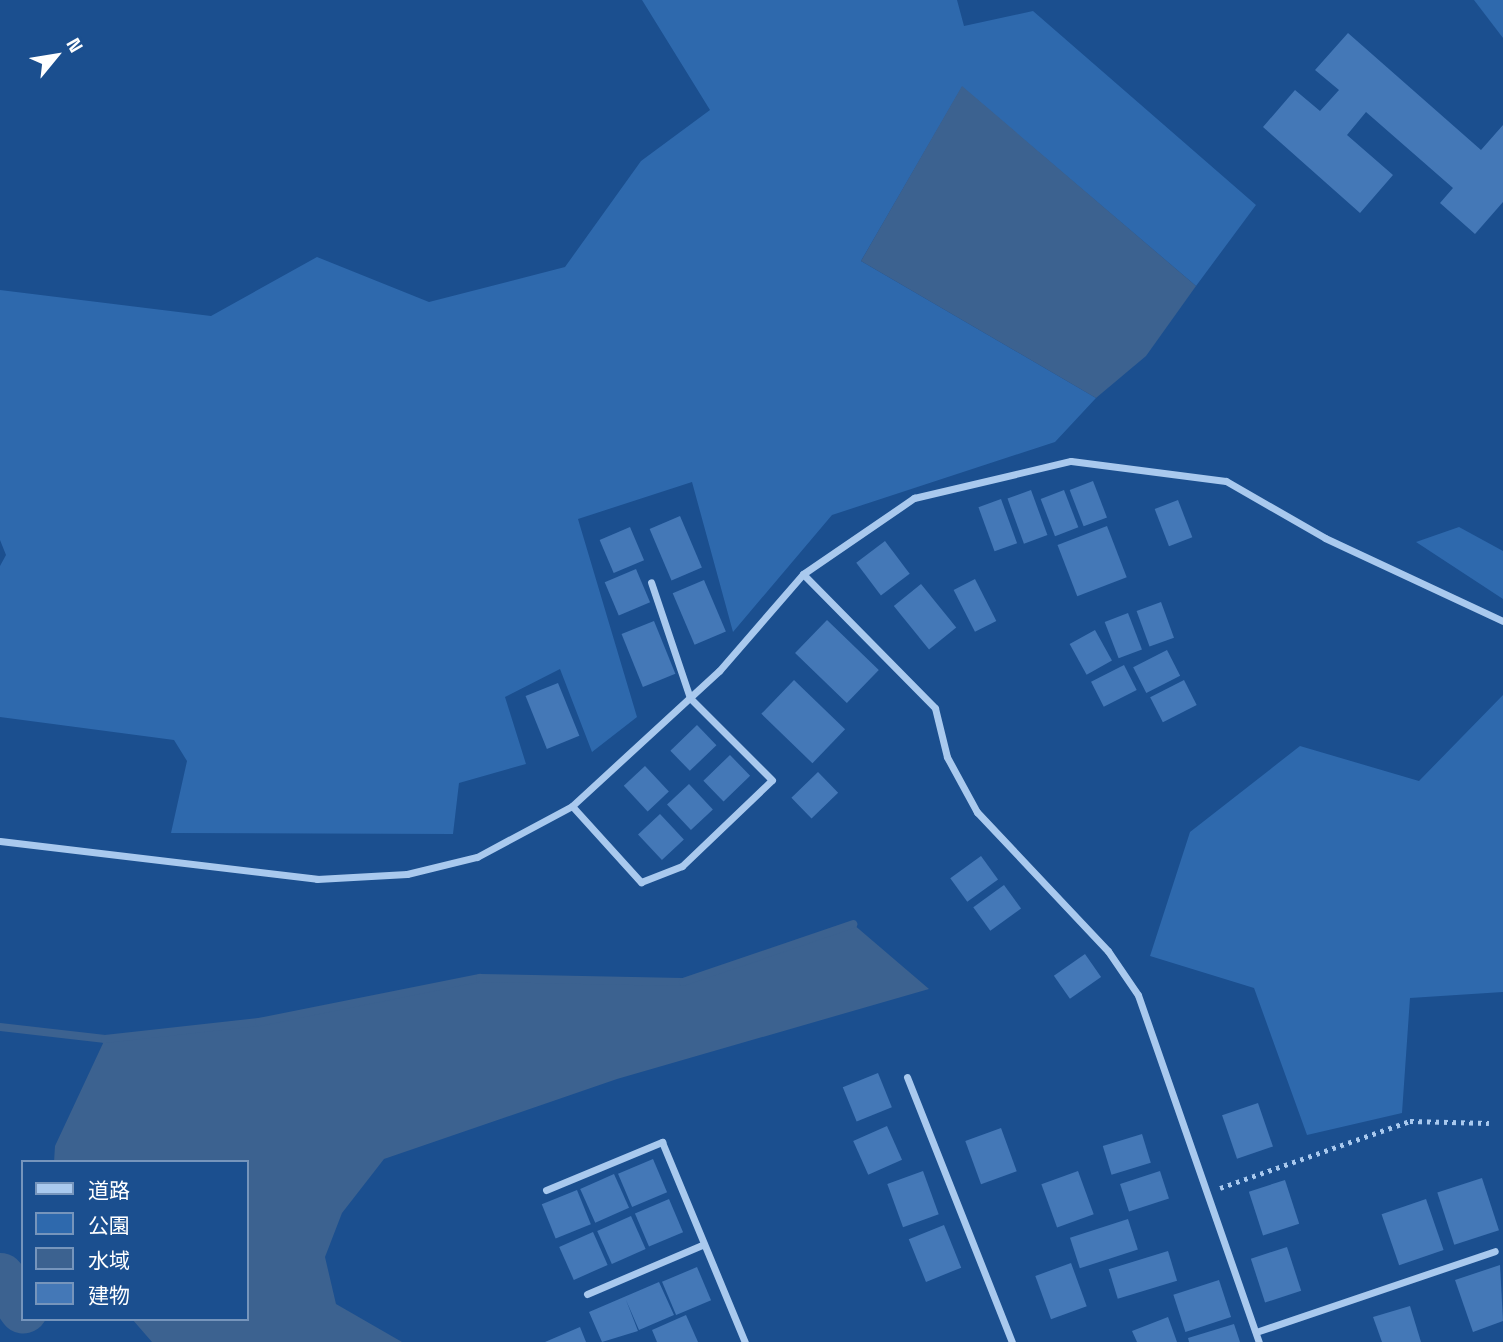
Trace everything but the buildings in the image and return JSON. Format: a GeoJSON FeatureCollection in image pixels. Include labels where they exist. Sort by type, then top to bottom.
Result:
{"type":"FeatureCollection","features":[{"type":"Feature","properties":{"kind":"street"},"geometry":{"type":"LineString","coordinates":[[0,841],[98,849],[260,876],[407,874],[477,857],[572,806],[690,698],[803,574],[914,498],[1071,461],[1226,481],[1325,538],[1503,621]]}},
{"type":"Feature","properties":{"kind":"street"},"geometry":{"type":"LineString","coordinates":[[803,574],[936,708],[947,757],[977,812],[1108,951],[1138,995],[1259,1342]]}},
{"type":"Feature","properties":{"kind":"street"},"geometry":{"type":"LineString","coordinates":[[572,806],[642,882],[682,866],[772,780],[690,698],[651,582]]}},
{"type":"Feature","properties":{"kind":"street"},"geometry":{"type":"LineString","coordinates":[[907,1077],[1012,1342]]}},
{"type":"Feature","properties":{"kind":"street"},"geometry":{"type":"LineString","coordinates":[[545,1190],[662,1142],[745,1342]]}},
{"type":"Feature","properties":{"kind":"street"},"geometry":{"type":"LineString","coordinates":[[587,1294],[704,1244]]}},
{"type":"Feature","properties":{"kind":"street"},"geometry":{"type":"LineString","coordinates":[[1256,1332],[1495,1251]]}},
{"type":"Feature","properties":{"kind":"path"},"geometry":{"type":"LineString","coordinates":[[1206,1193],[1410,1121],[1489,1123]]}},
{"type":"Feature","properties":{"kind":"green space"},"geometry":{"type":"Polygon","coordinates":[[[642,0],[957,0],[964,26],[1033,11],[1256,205],[1196,286],[962,87],[861,261],[1096,398],[1055,442],[832,515],[733,632],[692,482],[578,519],[637,717],[592,752],[560,669],[505,697],[526,764],[459,783],[453,834],[171,833],[187,761],[174,740],[0,717],[0,566],[6,555],[0,540],[0,290],[211,316],[317,257],[429,302],[565,267],[641,161],[710,110],[642,0]]]}},
{"type":"Feature","properties":{"kind":"green space"},"geometry":{"type":"Polygon","coordinates":[[[1474,0],[1503,0],[1503,38],[1474,0]]]}},
{"type":"Feature","properties":{"kind":"green space"},"geometry":{"type":"Polygon","coordinates":[[[1459,527],[1503,551],[1503,599],[1416,542],[1459,527]]]}},
{"type":"Feature","properties":{"kind":"green space"},"geometry":{"type":"Polygon","coordinates":[[[1503,695],[1503,992],[1410,998],[1402,1113],[1307,1135],[1254,988],[1150,956],[1190,832],[1300,746],[1419,781],[1503,695]]]}},
{"type":"Feature","properties":{"kind":"water"},"geometry":{"type":"Polygon","coordinates":[[[962,86],[1196,286],[1146,356],[1096,398],[861,261],[962,86]]]}},
{"type":"Feature","properties":{"kind":"water"},"geometry":{"type":"Polygon","coordinates":[[[853,924],[929,989],[617,1079],[384,1159],[342,1213],[325,1257],[336,1304],[402,1342],[152,1342],[134,1321],[248,1321],[248,1160],[54,1160],[55,1146],[105,1039],[259,1022],[480,978],[683,982],[853,924]]]}},
{"type":"Feature","properties":{"kind":"waterway"},"geometry":{"type":"LineString","coordinates":[[0,1027],[105,1039],[259,1022],[480,978],[683,982],[853,924]]}},
{"type":"Feature","properties":{"kind":"waterway"},"geometry":{"type":"LineString","coordinates":[[0,1277],[21,1306]]}}]}
